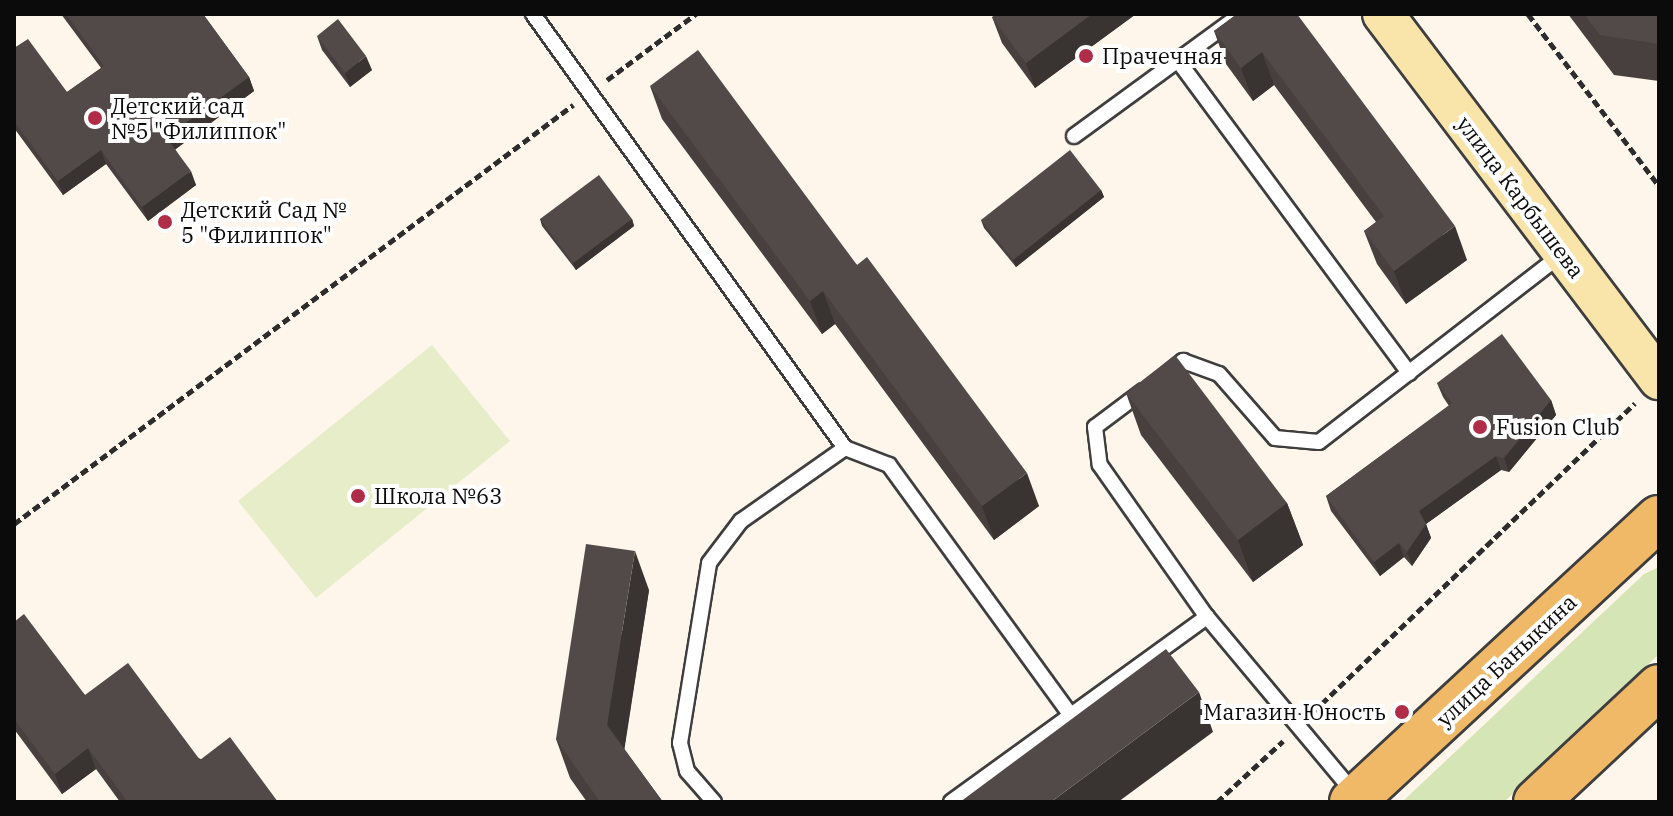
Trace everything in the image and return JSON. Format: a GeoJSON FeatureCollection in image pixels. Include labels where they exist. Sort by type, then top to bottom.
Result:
{"type":"FeatureCollection","features":[{"type":"Feature","properties":{"kind":"main road","name":"улица Баныкина"},"geometry":{"type":"LineString","coordinates":[[1355,800],[1659,518]]}},
{"type":"Feature","properties":{"kind":"main road"},"geometry":{"type":"LineString","coordinates":[[1536,802],[1659,687]]}},
{"type":"Feature","properties":{"kind":"street","name":"улица Карбышева"},"geometry":{"type":"LineString","coordinates":[[1383,14],[1564,253],[1653,385]]}},
{"type":"Feature","properties":{"kind":"lane"},"geometry":{"type":"LineString","coordinates":[[533,14],[592,91],[845,448],[889,465],[1070,714]]}},
{"type":"Feature","properties":{"kind":"lane"},"geometry":{"type":"LineString","coordinates":[[1074,136],[1241,14]]}},
{"type":"Feature","properties":{"kind":"lane"},"geometry":{"type":"LineString","coordinates":[[1179,62],[1409,373]]}},
{"type":"Feature","properties":{"kind":"lane"},"geometry":{"type":"LineString","coordinates":[[1355,800],[1299,726],[1207,617],[1100,465],[1095,427],[1183,361],[1219,374],[1275,438],[1319,442],[1564,253]]}},
{"type":"Feature","properties":{"kind":"lane"},"geometry":{"type":"LineString","coordinates":[[714,802],[687,771],[680,743],[709,563],[741,521],[845,448]]}},
{"type":"Feature","properties":{"kind":"lane"},"geometry":{"type":"LineString","coordinates":[[951,802],[1207,617]]}},
{"type":"Feature","properties":{"kind":"path"},"geometry":{"type":"LineString","coordinates":[[14,524],[696,14]]}},
{"type":"Feature","properties":{"kind":"path"},"geometry":{"type":"LineString","coordinates":[[1528,14],[1659,186]]}},
{"type":"Feature","properties":{"kind":"path"},"geometry":{"type":"LineString","coordinates":[[1217,802],[1653,385]]}},
{"type":"Feature","properties":{"kind":"green space"},"geometry":{"type":"Polygon","coordinates":[[[432,345],[510,441],[316,598],[238,501],[432,345]]]}},
{"type":"Feature","properties":{"kind":"green space"},"geometry":{"type":"Polygon","coordinates":[[[1659,567],[1659,654],[1504,802],[1402,802],[1644,574],[1659,567]]]}},
{"type":"Feature","properties":{"kind":"building","name":"Детский сад №5 \"Филиппок\""},"geometry":{"type":"Polygon","coordinates":[[[66,14],[203,14],[249,77],[166,137],[191,171],[142,207],[101,150],[58,181],[14,121],[14,48],[28,39],[67,92],[104,66],[66,14]]]}},
{"type":"Feature","properties":{"kind":"building"},"geometry":{"type":"Polygon","coordinates":[[[996,14],[1092,14],[1026,63],[992,17],[996,14]]]}},
{"type":"Feature","properties":{"kind":"building"},"geometry":{"type":"Polygon","coordinates":[[[1237,14],[1297,14],[1455,226],[1394,271],[1364,231],[1384,216],[1262,52],[1241,68],[1214,31],[1237,14]]]}},
{"type":"Feature","properties":{"kind":"building"},"geometry":{"type":"Polygon","coordinates":[[[1584,14],[1659,14],[1659,44],[1600,35],[1584,14]]]}},
{"type":"Feature","properties":{"kind":"building"},"geometry":{"type":"Polygon","coordinates":[[[338,19],[366,56],[345,73],[317,36],[338,19]]]}},
{"type":"Feature","properties":{"kind":"building"},"geometry":{"type":"Polygon","coordinates":[[[698,50],[857,265],[867,257],[1027,473],[982,506],[823,291],[810,301],[650,86],[698,50]]]}},
{"type":"Feature","properties":{"kind":"building"},"geometry":{"type":"Polygon","coordinates":[[[1070,150],[1101,190],[1013,260],[981,220],[1070,150]]]}},
{"type":"Feature","properties":{"kind":"building"},"geometry":{"type":"Polygon","coordinates":[[[599,175],[632,219],[573,263],[540,219],[599,175]]]}},
{"type":"Feature","properties":{"kind":"building"},"geometry":{"type":"Polygon","coordinates":[[[1502,334],[1551,400],[1504,458],[1496,456],[1419,511],[1426,524],[1407,552],[1399,543],[1374,562],[1326,496],[1452,403],[1437,383],[1502,334]]]}},
{"type":"Feature","properties":{"kind":"building"},"geometry":{"type":"Polygon","coordinates":[[[1175,355],[1287,503],[1238,540],[1126,393],[1175,355]]]}},
{"type":"Feature","properties":{"kind":"building"},"geometry":{"type":"Polygon","coordinates":[[[586,544],[635,551],[607,725],[663,802],[600,802],[556,739],[586,544]]]}},
{"type":"Feature","properties":{"kind":"building"},"geometry":{"type":"Polygon","coordinates":[[[24,614],[85,695],[128,663],[200,760],[230,737],[278,802],[125,802],[88,748],[55,774],[14,719],[14,622],[24,614]]]}},
{"type":"Feature","properties":{"kind":"building"},"geometry":{"type":"Polygon","coordinates":[[[1166,649],[1199,692],[1051,802],[960,802],[1166,649]]]}},
{"type":"Feature","properties":{"kind":"place","name":"Прачечная"},"geometry":{"type":"Point","coordinates":[1086,56]}},
{"type":"Feature","properties":{"kind":"place","name":"Детский сад №5 \"Филиппок\""},"geometry":{"type":"Point","coordinates":[95,118]}},
{"type":"Feature","properties":{"kind":"place","name":"Детский Сад № 5 \"Филиппок\""},"geometry":{"type":"Point","coordinates":[165,222]}},
{"type":"Feature","properties":{"kind":"place","name":"Fusion Club"},"geometry":{"type":"Point","coordinates":[1480,427]}},
{"type":"Feature","properties":{"kind":"place","name":"Школа №63"},"geometry":{"type":"Point","coordinates":[358,496]}},
{"type":"Feature","properties":{"kind":"place","name":"Магазин Юность"},"geometry":{"type":"Point","coordinates":[1402,712]}}]}
